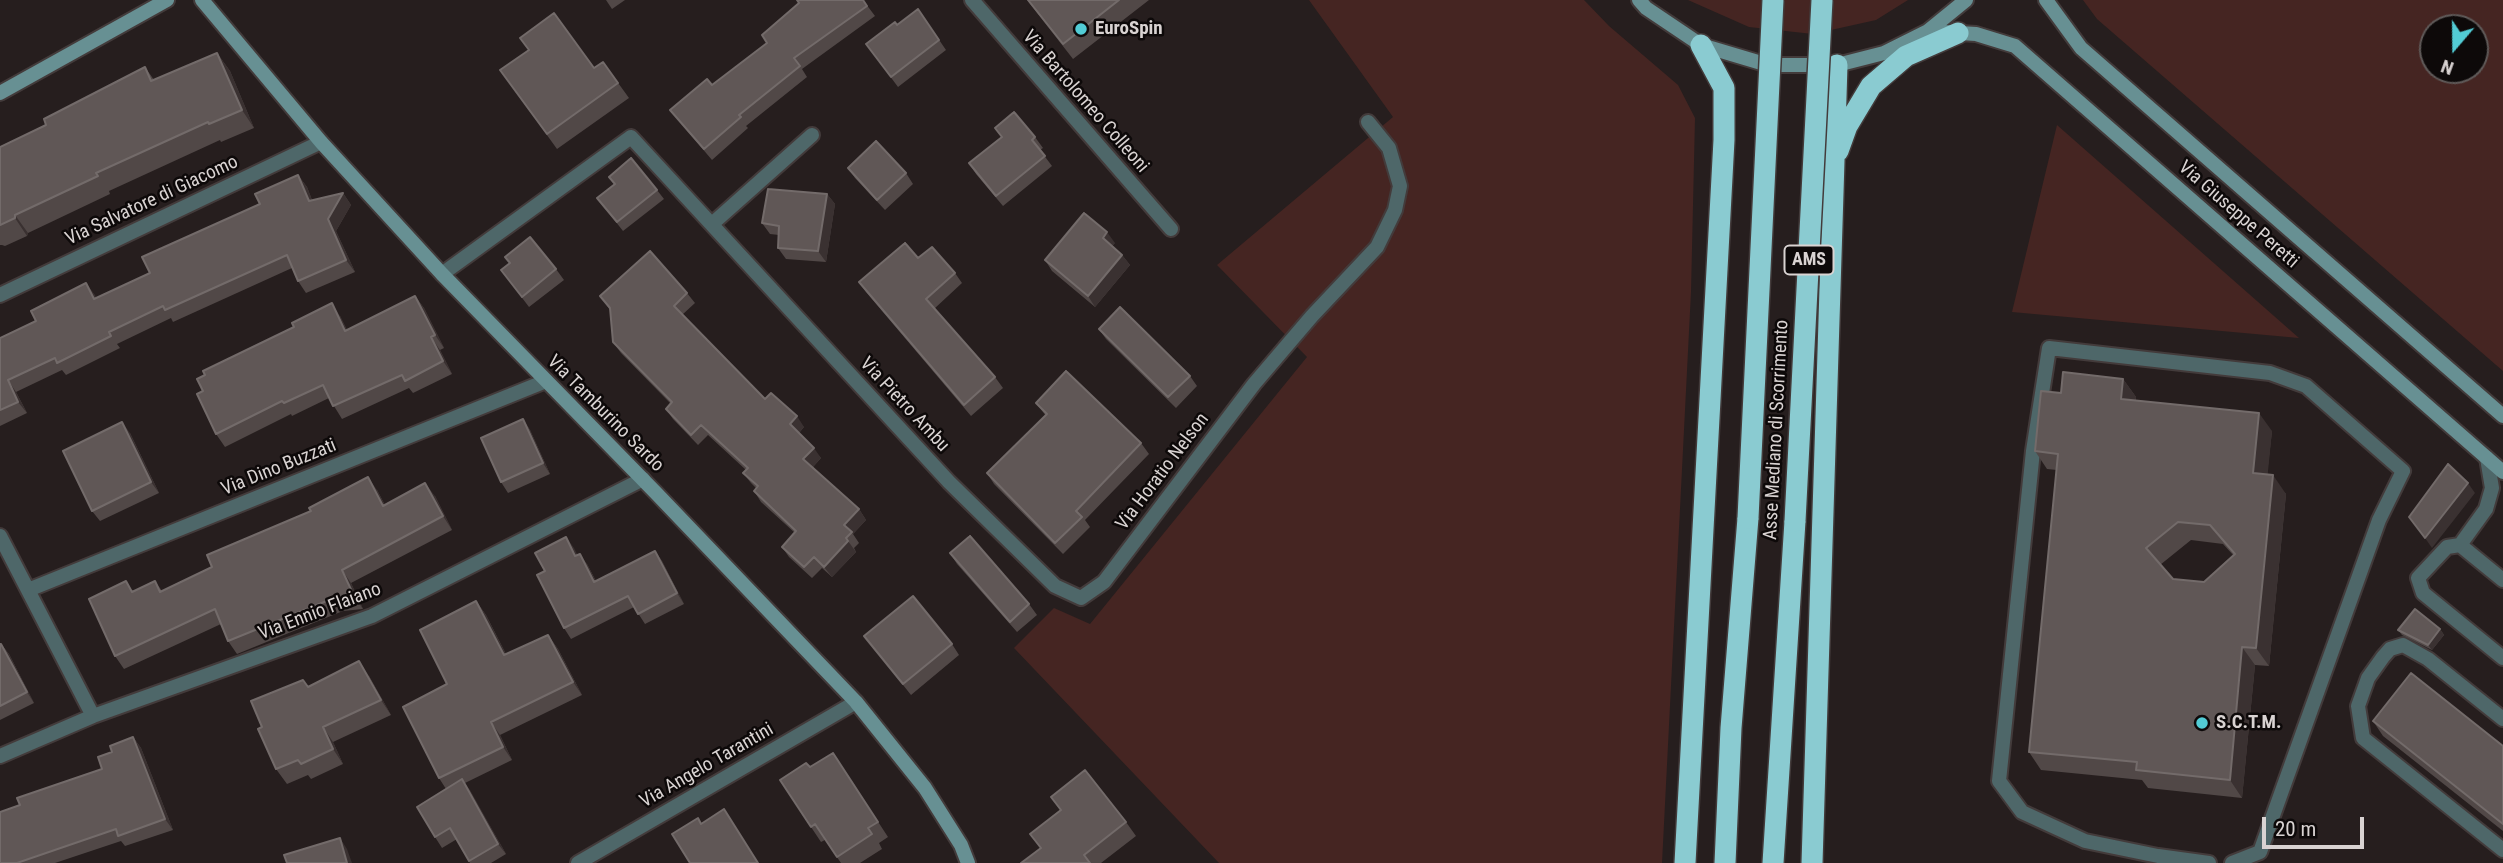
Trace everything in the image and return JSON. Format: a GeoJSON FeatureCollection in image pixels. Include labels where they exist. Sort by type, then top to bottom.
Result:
{"type":"FeatureCollection","features":[{"type":"Feature","properties":{"kind":"highway","name":"Asse Mediano di Scorrimento"},"geometry":{"type":"LineString","coordinates":[[1725,863],[1731,728],[1748,518],[1773,0]]}},
{"type":"Feature","properties":{"kind":"highway","name":"Asse Mediano di Scorrimento"},"geometry":{"type":"LineString","coordinates":[[1773,863],[1796,521],[1822,0]]}},
{"type":"Feature","properties":{"kind":"highway"},"geometry":{"type":"LineString","coordinates":[[1832,166],[1847,126],[1871,86],[1906,56],[1958,33]]}},
{"type":"Feature","properties":{"kind":"highway"},"geometry":{"type":"LineString","coordinates":[[1685,863],[1724,140],[1724,88],[1702,45]]}},
{"type":"Feature","properties":{"kind":"highway"},"geometry":{"type":"LineString","coordinates":[[1811,863],[1837,65]]}},
{"type":"Feature","properties":{"kind":"street"},"geometry":{"type":"LineString","coordinates":[[0,93],[167,0]]}},
{"type":"Feature","properties":{"kind":"street","name":"Via Tamburino Sardo"},"geometry":{"type":"LineString","coordinates":[[202,0],[321,142],[442,274],[856,702],[925,788],[961,845],[968,863]]}},
{"type":"Feature","properties":{"kind":"street","name":"Via Bartolomeo Colleoni"},"geometry":{"type":"LineString","coordinates":[[972,0],[1171,229]]}},
{"type":"Feature","properties":{"kind":"street"},"geometry":{"type":"LineString","coordinates":[[1639,0],[1646,8],[1702,45],[1768,65],[1837,65],[1884,53],[1928,31],[1966,0]]}},
{"type":"Feature","properties":{"kind":"street","name":"Via Giuseppe Peretti"},"geometry":{"type":"LineString","coordinates":[[2046,0],[2081,48],[2503,416]]}},
{"type":"Feature","properties":{"kind":"street","name":"Via Giuseppe Peretti"},"geometry":{"type":"LineString","coordinates":[[1928,31],[1976,34],[2015,46],[2503,472]]}},
{"type":"Feature","properties":{"kind":"street","name":"Via Horatio Nelson"},"geometry":{"type":"LineString","coordinates":[[1080,598],[1104,582],[1271,363],[1377,247],[1395,210],[1400,186],[1390,148],[1368,122]]}},
{"type":"Feature","properties":{"kind":"street"},"geometry":{"type":"LineString","coordinates":[[712,224],[812,135]]}},
{"type":"Feature","properties":{"kind":"street","name":"Via Pietro Ambu"},"geometry":{"type":"LineString","coordinates":[[442,274],[631,137],[948,482],[1055,586],[1080,598]]}},
{"type":"Feature","properties":{"kind":"street","name":"Via Salvatore di Giacomo"},"geometry":{"type":"LineString","coordinates":[[0,295],[321,142]]}},
{"type":"Feature","properties":{"kind":"street"},"geometry":{"type":"LineString","coordinates":[[2209,863],[2085,841],[2022,812],[1999,781],[2033,451],[2049,348],[2270,373],[2306,386],[2403,471],[2379,520],[2260,852],[2232,863]]}},
{"type":"Feature","properties":{"kind":"street","name":"Via Dino Buzzati"},"geometry":{"type":"LineString","coordinates":[[28,590],[546,381]]}},
{"type":"Feature","properties":{"kind":"street"},"geometry":{"type":"LineString","coordinates":[[2487,458],[2492,488],[2486,509],[2460,545],[2447,547],[2418,578],[2423,593],[2503,658]]}},
{"type":"Feature","properties":{"kind":"street","name":"Via Ennio Flaiano"},"geometry":{"type":"LineString","coordinates":[[0,756],[93,716],[372,616],[643,479]]}},
{"type":"Feature","properties":{"kind":"street"},"geometry":{"type":"LineString","coordinates":[[0,536],[93,716]]}},
{"type":"Feature","properties":{"kind":"street"},"geometry":{"type":"LineString","coordinates":[[2460,545],[2503,580]]}},
{"type":"Feature","properties":{"kind":"street"},"geometry":{"type":"LineString","coordinates":[[2503,719],[2428,659],[2403,645],[2390,649],[2382,657],[2368,678],[2358,706],[2363,738],[2503,850]]}},
{"type":"Feature","properties":{"kind":"street","name":"Via Angelo Tarantini"},"geometry":{"type":"LineString","coordinates":[[578,863],[856,702]]}},
{"type":"Feature","properties":{"kind":"shaded area"},"geometry":{"type":"Polygon","coordinates":[[[1309,0],[1584,0],[1609,26],[1678,85],[1695,118],[1691,292],[1662,863],[1219,863],[1014,648],[1054,608],[1090,624],[1307,357],[1217,265],[1393,117],[1309,0]]]}},
{"type":"Feature","properties":{"kind":"shaded area"},"geometry":{"type":"Polygon","coordinates":[[[1688,0],[1908,0],[1876,20],[1813,34],[1749,27],[1688,0]]]}},
{"type":"Feature","properties":{"kind":"shaded area"},"geometry":{"type":"Polygon","coordinates":[[[2083,0],[2503,0],[2503,371],[2097,19],[2083,0]]]}},
{"type":"Feature","properties":{"kind":"shaded area"},"geometry":{"type":"Polygon","coordinates":[[[2057,125],[2299,338],[2012,312],[2057,125]]]}},
{"type":"Feature","properties":{"kind":"building"},"geometry":{"type":"Polygon","coordinates":[[[797,0],[863,0],[867,6],[794,58],[800,66],[739,115],[741,117],[704,149],[670,110],[707,79],[712,85],[767,43],[762,35],[799,3],[797,0]]]}},
{"type":"Feature","properties":{"kind":"building"},"geometry":{"type":"Polygon","coordinates":[[[1028,0],[1119,0],[1063,44],[1028,0]]]}},
{"type":"Feature","properties":{"kind":"building"},"geometry":{"type":"Polygon","coordinates":[[[918,9],[939,40],[891,77],[866,44],[918,9]]]}},
{"type":"Feature","properties":{"kind":"building"},"geometry":{"type":"Polygon","coordinates":[[[554,13],[594,68],[603,62],[618,83],[547,134],[500,70],[529,50],[520,38],[554,13]]]}},
{"type":"Feature","properties":{"kind":"building"},"geometry":{"type":"Polygon","coordinates":[[[217,53],[242,110],[209,124],[208,122],[96,173],[98,176],[15,215],[15,218],[0,225],[0,147],[46,125],[44,119],[145,67],[151,81],[217,53]]]}},
{"type":"Feature","properties":{"kind":"building"},"geometry":{"type":"Polygon","coordinates":[[[1014,112],[1035,137],[1032,140],[1045,156],[996,196],[969,163],[1002,137],[995,128],[1014,112]]]}},
{"type":"Feature","properties":{"kind":"building"},"geometry":{"type":"Polygon","coordinates":[[[876,141],[906,173],[877,200],[848,168],[876,141]]]}},
{"type":"Feature","properties":{"kind":"building"},"geometry":{"type":"Polygon","coordinates":[[[631,158],[657,190],[617,222],[597,198],[615,184],[609,177],[631,158]]]}},
{"type":"Feature","properties":{"kind":"building"},"geometry":{"type":"Polygon","coordinates":[[[298,175],[309,201],[343,193],[328,219],[346,260],[298,281],[287,255],[165,310],[163,306],[109,332],[111,336],[57,363],[55,358],[8,380],[18,402],[0,410],[0,338],[36,321],[31,311],[86,283],[94,299],[150,273],[142,257],[260,204],[255,194],[298,175]]]}},
{"type":"Feature","properties":{"kind":"building"},"geometry":{"type":"Polygon","coordinates":[[[768,189],[827,194],[818,251],[778,248],[779,226],[762,223],[768,189]]]}},
{"type":"Feature","properties":{"kind":"building"},"geometry":{"type":"Polygon","coordinates":[[[1084,213],[1107,232],[1103,238],[1122,255],[1088,296],[1045,260],[1084,213]]]}},
{"type":"Feature","properties":{"kind":"building"},"geometry":{"type":"Polygon","coordinates":[[[530,237],[556,269],[522,297],[501,270],[510,263],[505,257],[530,237]]]}},
{"type":"Feature","properties":{"kind":"building"},"geometry":{"type":"Polygon","coordinates":[[[905,243],[918,258],[932,247],[955,273],[926,299],[995,377],[964,405],[859,282],[905,243]]]}},
{"type":"Feature","properties":{"kind":"building"},"geometry":{"type":"Polygon","coordinates":[[[650,251],[687,293],[674,306],[765,399],[771,393],[797,416],[790,424],[814,448],[803,459],[859,509],[844,525],[852,532],[846,538],[848,541],[824,567],[814,557],[804,567],[782,547],[796,531],[754,491],[758,486],[743,473],[748,468],[701,425],[691,435],[666,409],[672,402],[613,342],[610,308],[600,296],[650,251]]]}},
{"type":"Feature","properties":{"kind":"building"},"geometry":{"type":"Polygon","coordinates":[[[415,296],[435,335],[431,337],[443,361],[405,381],[402,375],[333,406],[323,385],[284,403],[282,401],[216,434],[197,394],[203,391],[197,379],[205,375],[203,371],[294,327],[292,323],[332,303],[345,331],[415,296]]]}},
{"type":"Feature","properties":{"kind":"building"},"geometry":{"type":"Polygon","coordinates":[[[1120,307],[1190,376],[1168,397],[1099,329],[1120,307]]]}},
{"type":"Feature","properties":{"kind":"building"},"geometry":{"type":"Polygon","coordinates":[[[1066,371],[1141,443],[1076,511],[1082,517],[1055,543],[987,473],[1047,414],[1036,403],[1066,371]]]}},
{"type":"Feature","properties":{"kind":"building"},"geometry":{"type":"Polygon","coordinates":[[[2063,372],[2123,379],[2121,399],[2259,413],[2253,473],[2273,475],[2256,648],[2242,647],[2230,780],[2136,770],[2137,762],[2029,752],[2058,454],[2035,451],[2041,391],[2061,393],[2063,372]],[[2178,522],[2146,548],[2173,579],[2204,582],[2235,554],[2210,525],[2178,522]]]}},
{"type":"Feature","properties":{"kind":"building"},"geometry":{"type":"Polygon","coordinates":[[[523,419],[543,463],[501,482],[481,438],[523,419]]]}},
{"type":"Feature","properties":{"kind":"building"},"geometry":{"type":"Polygon","coordinates":[[[122,422],[151,482],[92,511],[63,451],[122,422]]]}},
{"type":"Feature","properties":{"kind":"building"},"geometry":{"type":"Polygon","coordinates":[[[2448,464],[2468,483],[2425,538],[2409,517],[2448,464]]]}},
{"type":"Feature","properties":{"kind":"building"},"geometry":{"type":"Polygon","coordinates":[[[368,477],[383,506],[425,483],[443,516],[342,570],[354,596],[334,598],[228,641],[215,609],[115,656],[89,599],[126,581],[132,592],[155,581],[160,592],[212,567],[207,555],[311,511],[309,508],[368,477]]]}},
{"type":"Feature","properties":{"kind":"building"},"geometry":{"type":"Polygon","coordinates":[[[970,536],[1029,604],[1010,622],[950,553],[970,536]]]}},
{"type":"Feature","properties":{"kind":"building"},"geometry":{"type":"Polygon","coordinates":[[[566,537],[575,556],[580,554],[594,582],[655,551],[677,593],[638,614],[628,596],[564,628],[537,575],[545,571],[535,553],[566,537]]]}},
{"type":"Feature","properties":{"kind":"building"},"geometry":{"type":"Polygon","coordinates":[[[913,596],[952,644],[903,684],[864,636],[913,596]]]}},
{"type":"Feature","properties":{"kind":"building"},"geometry":{"type":"Polygon","coordinates":[[[476,601],[504,655],[548,635],[573,682],[491,722],[503,747],[439,778],[403,707],[447,684],[420,630],[476,601]]]}},
{"type":"Feature","properties":{"kind":"building"},"geometry":{"type":"Polygon","coordinates":[[[2415,609],[2440,629],[2428,645],[2398,630],[2415,609]]]}},
{"type":"Feature","properties":{"kind":"building"},"geometry":{"type":"Polygon","coordinates":[[[0,644],[27,692],[0,706],[0,644]]]}},
{"type":"Feature","properties":{"kind":"building"},"geometry":{"type":"Polygon","coordinates":[[[359,661],[381,700],[323,727],[333,749],[301,764],[298,760],[276,769],[258,729],[262,727],[251,701],[303,680],[308,687],[359,661]]]}},
{"type":"Feature","properties":{"kind":"building"},"geometry":{"type":"Polygon","coordinates":[[[2411,673],[2503,746],[2503,824],[2373,721],[2411,673]]]}},
{"type":"Feature","properties":{"kind":"building"},"geometry":{"type":"Polygon","coordinates":[[[133,737],[165,819],[118,836],[116,829],[17,863],[0,863],[0,812],[20,805],[17,798],[102,769],[98,757],[112,752],[110,746],[133,737]]]}},
{"type":"Feature","properties":{"kind":"building"},"geometry":{"type":"Polygon","coordinates":[[[833,753],[878,822],[868,828],[872,834],[837,857],[815,824],[811,827],[780,780],[806,763],[810,767],[833,753]]]}},
{"type":"Feature","properties":{"kind":"building"},"geometry":{"type":"Polygon","coordinates":[[[1085,770],[1126,822],[1084,855],[1090,863],[1021,863],[1041,848],[1030,834],[1061,810],[1051,797],[1085,770]]]}},
{"type":"Feature","properties":{"kind":"building"},"geometry":{"type":"Polygon","coordinates":[[[462,779],[498,844],[469,861],[450,828],[435,837],[417,807],[462,779]]]}},
{"type":"Feature","properties":{"kind":"building"},"geometry":{"type":"Polygon","coordinates":[[[724,809],[758,863],[690,863],[672,834],[698,818],[701,824],[724,809]]]}},
{"type":"Feature","properties":{"kind":"building"},"geometry":{"type":"Polygon","coordinates":[[[340,838],[347,863],[287,863],[284,855],[340,838]]]}},
{"type":"Feature","properties":{"kind":"place","name":"EuroSpin"},"geometry":{"type":"Point","coordinates":[1081,29]}},
{"type":"Feature","properties":{"kind":"place","name":"S.C.T.M."},"geometry":{"type":"Point","coordinates":[2202,723]}}]}
